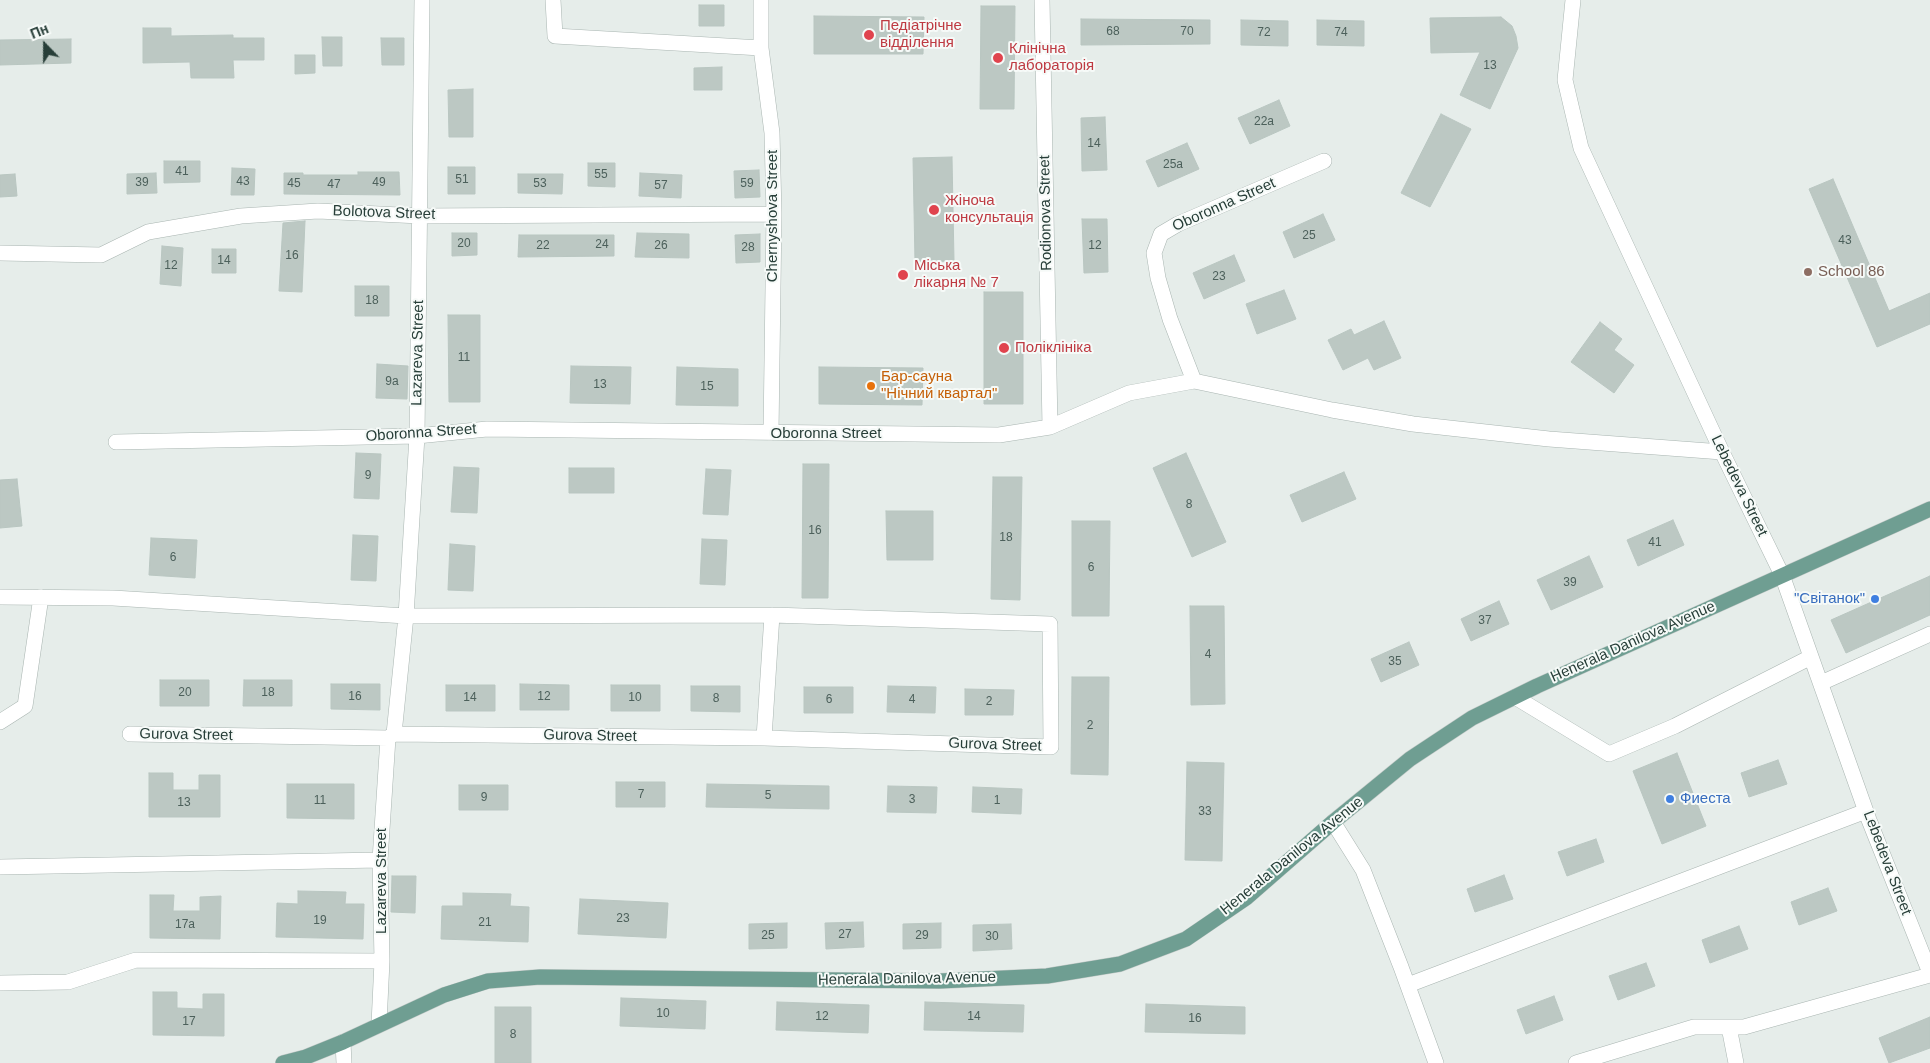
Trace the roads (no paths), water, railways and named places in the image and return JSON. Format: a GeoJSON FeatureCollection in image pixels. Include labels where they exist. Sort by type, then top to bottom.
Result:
{"type":"FeatureCollection","features":[{"type":"Feature","properties":{"kind":"main road","name":"Henerala Danilova Avenue"},"geometry":{"type":"LineString","coordinates":[[283,1063],[306,1057],[343,1042],[444,995],[488,981],[540,977],[940,981],[1047,976],[1120,964],[1186,939],[1246,898],[1333,822],[1410,759],[1472,718],[1930,509]]}},
{"type":"Feature","properties":{"kind":"street","name":"Lazareva Street"},"geometry":{"type":"LineString","coordinates":[[379,1024],[382,961],[380,860],[391,736],[406,616],[417,436],[422,0]]}},
{"type":"Feature","properties":{"kind":"street"},"geometry":{"type":"LineString","coordinates":[[553,0],[554,36],[761,48]]}},
{"type":"Feature","properties":{"kind":"street","name":"Chernyshova Street"},"geometry":{"type":"LineString","coordinates":[[761,0],[761,48],[772,133],[774,214],[771,433]]}},
{"type":"Feature","properties":{"kind":"street","name":"Rodionova Street"},"geometry":{"type":"LineString","coordinates":[[1042,0],[1050,427]]}},
{"type":"Feature","properties":{"kind":"street","name":"Lebedeva Street"},"geometry":{"type":"LineString","coordinates":[[1573,0],[1565,80],[1581,148],[1722,452],[1782,575],[1866,811],[1930,974]]}},
{"type":"Feature","properties":{"kind":"street","name":"Oboronna Street"},"geometry":{"type":"LineString","coordinates":[[116,442],[417,436],[487,429],[999,435],[1050,427],[1129,393],[1194,381],[1170,319],[1158,278],[1154,252],[1161,234],[1178,224],[1324,161]]}},
{"type":"Feature","properties":{"kind":"street","name":"Bolotova Street"},"geometry":{"type":"LineString","coordinates":[[0,253],[101,255],[148,232],[241,216],[318,211],[420,216],[774,214]]}},
{"type":"Feature","properties":{"kind":"street"},"geometry":{"type":"LineString","coordinates":[[1194,381],[1332,410],[1413,424],[1549,440],[1722,452]]}},
{"type":"Feature","properties":{"kind":"street"},"geometry":{"type":"LineString","coordinates":[[0,597],[113,598],[406,616],[772,615],[764,738]]}},
{"type":"Feature","properties":{"kind":"street"},"geometry":{"type":"LineString","coordinates":[[0,722],[25,706],[42,597]]}},
{"type":"Feature","properties":{"kind":"street","name":"Gurova Street"},"geometry":{"type":"LineString","coordinates":[[130,734],[764,738],[1051,747],[1050,624],[772,615]]}},
{"type":"Feature","properties":{"kind":"street"},"geometry":{"type":"LineString","coordinates":[[1820,683],[1930,634]]}},
{"type":"Feature","properties":{"kind":"street"},"geometry":{"type":"LineString","coordinates":[[1515,697],[1609,754],[1675,726],[1811,657]]}},
{"type":"Feature","properties":{"kind":"street"},"geometry":{"type":"LineString","coordinates":[[1408,985],[1866,811]]}},
{"type":"Feature","properties":{"kind":"street"},"geometry":{"type":"LineString","coordinates":[[1333,822],[1363,870],[1436,1063]]}},
{"type":"Feature","properties":{"kind":"street"},"geometry":{"type":"LineString","coordinates":[[0,867],[380,860]]}},
{"type":"Feature","properties":{"kind":"street"},"geometry":{"type":"LineString","coordinates":[[0,983],[68,982],[136,960],[382,961]]}},
{"type":"Feature","properties":{"kind":"street"},"geometry":{"type":"LineString","coordinates":[[1576,1063],[1694,1027],[1744,1027],[1930,974]]}},
{"type":"Feature","properties":{"kind":"street"},"geometry":{"type":"LineString","coordinates":[[1729,1027],[1736,1063]]}},
{"type":"Feature","properties":{"kind":"street"},"geometry":{"type":"LineString","coordinates":[[343,1042],[344,1063]]}},
{"type":"Feature","properties":{"kind":"place","name":"Педіатрічне відділення"},"geometry":{"type":"Point","coordinates":[869,35]}},
{"type":"Feature","properties":{"kind":"place","name":"Клінічна лабораторія"},"geometry":{"type":"Point","coordinates":[998,58]}},
{"type":"Feature","properties":{"kind":"place","name":"Жіноча консультація"},"geometry":{"type":"Point","coordinates":[934,210]}},
{"type":"Feature","properties":{"kind":"place","name":"School 86"},"geometry":{"type":"Point","coordinates":[1808,272]}},
{"type":"Feature","properties":{"kind":"place","name":"Міська лікарня № 7"},"geometry":{"type":"Point","coordinates":[903,275]}},
{"type":"Feature","properties":{"kind":"place","name":"Поліклініка"},"geometry":{"type":"Point","coordinates":[1004,348]}},
{"type":"Feature","properties":{"kind":"place","name":"Бар-сауна \"Нічний квартал\""},"geometry":{"type":"Point","coordinates":[871,386]}},
{"type":"Feature","properties":{"kind":"place","name":"\"Світанок\""},"geometry":{"type":"Point","coordinates":[1875,599]}},
{"type":"Feature","properties":{"kind":"place","name":"Фиеста"},"geometry":{"type":"Point","coordinates":[1670,799]}}]}
